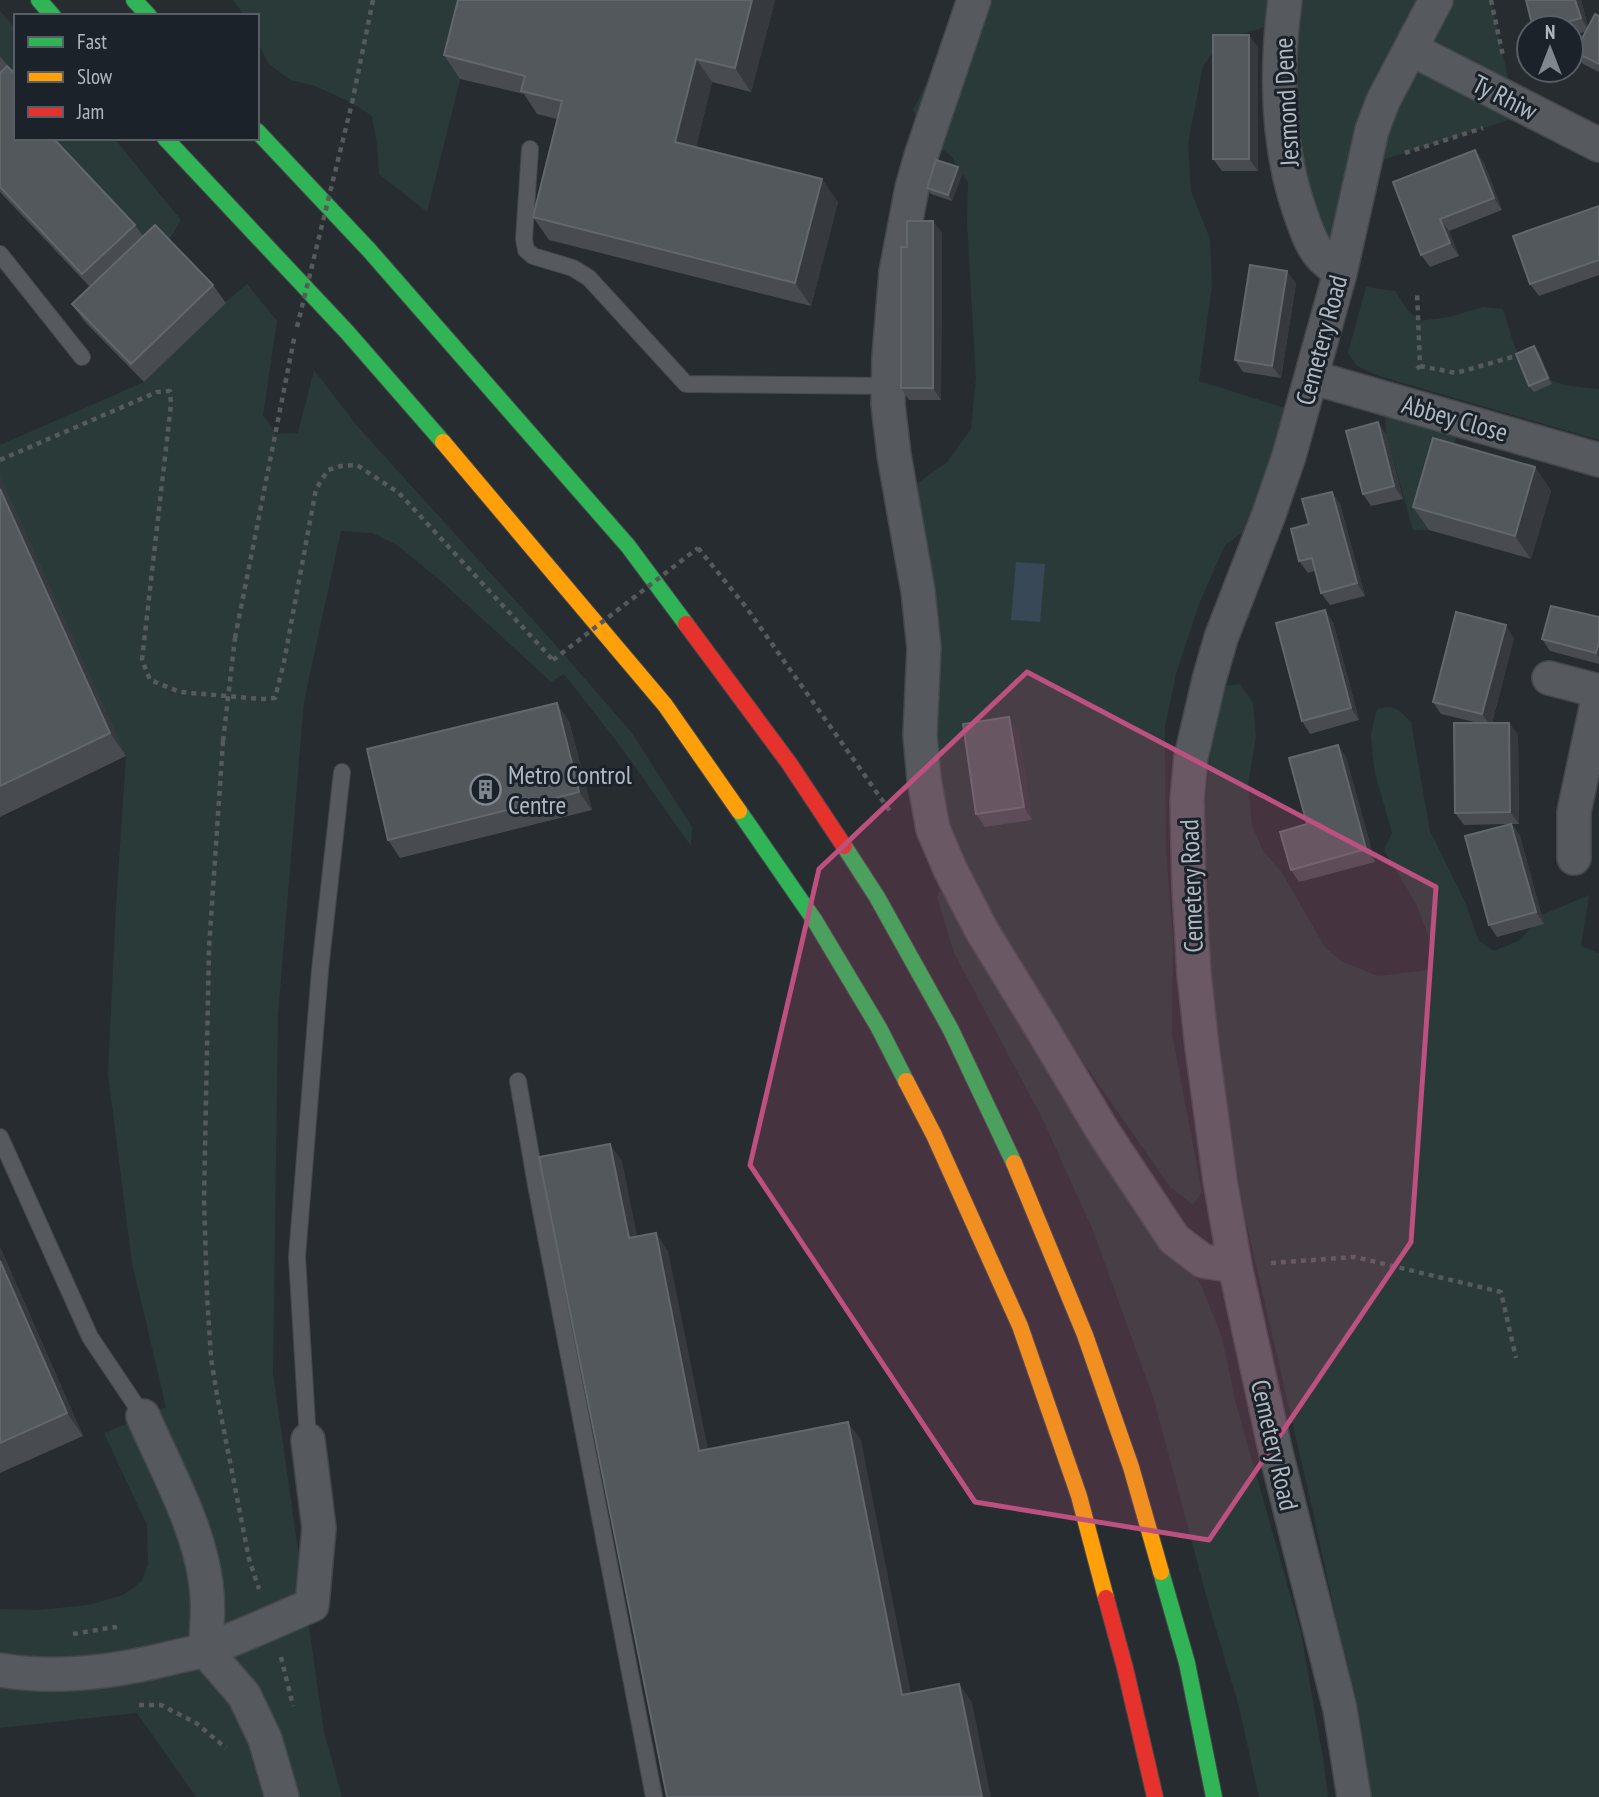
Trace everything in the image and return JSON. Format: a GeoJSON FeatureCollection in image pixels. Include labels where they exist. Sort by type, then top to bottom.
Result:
{"type":"FeatureCollection","features":[{"type":"Feature","properties":{"kind":"highway"},"geometry":{"type":"LineString","coordinates":[[39,0],[50,14]]}},
{"type":"Feature","properties":{"kind":"highway"},"geometry":{"type":"LineString","coordinates":[[134,0],[147,14]]}},
{"type":"Feature","properties":{"kind":"highway"},"geometry":{"type":"LineString","coordinates":[[259,133],[369,250],[628,547],[789,763],[877,897],[956,1041],[1018,1173],[1085,1335],[1131,1467],[1187,1663],[1214,1797]]}},
{"type":"Feature","properties":{"kind":"highway"},"geometry":{"type":"LineString","coordinates":[[167,140],[347,332],[665,705],[815,920],[879,1028],[934,1135],[1020,1325],[1079,1496],[1125,1668],[1155,1797]]}},
{"type":"Feature","properties":{"kind":"street"},"geometry":{"type":"LineString","coordinates":[[974,0],[912,188],[896,272],[889,357],[888,404],[894,455],[918,591],[924,648],[920,735],[933,829],[982,931],[1104,1133],[1174,1239],[1203,1261],[1235,1266]]}},
{"type":"Feature","properties":{"kind":"street","name":"Jesmond Dene"},"geometry":{"type":"LineString","coordinates":[[1285,0],[1280,90],[1292,191],[1306,229],[1320,255],[1340,273]]}},
{"type":"Feature","properties":{"kind":"street","name":"Cemetery Road"},"geometry":{"type":"LineString","coordinates":[[1354,1797],[1340,1709],[1275,1449],[1235,1266],[1212,1131],[1194,974],[1187,800],[1191,757],[1221,638],[1289,456],[1340,273],[1372,130],[1383,101],[1436,0]]}},
{"type":"Feature","properties":{"kind":"street","name":"Ty Rhiw"},"geometry":{"type":"LineString","coordinates":[[1411,49],[1599,145]]}},
{"type":"Feature","properties":{"kind":"street","name":"Abbey Close"},"geometry":{"type":"LineString","coordinates":[[1311,377],[1599,460]]}},
{"type":"Feature","properties":{"kind":"street"},"geometry":{"type":"LineString","coordinates":[[1549,678],[1599,692],[1574,812],[1574,858]]}},
{"type":"Feature","properties":{"kind":"street"},"geometry":{"type":"LineString","coordinates":[[143,1416],[198,1546],[206,1584],[205,1650],[244,1695],[265,1739],[282,1797]]}},
{"type":"Feature","properties":{"kind":"street"},"geometry":{"type":"LineString","coordinates":[[0,1670],[63,1675],[150,1664],[205,1650],[312,1605],[319,1528],[308,1440]]}},
{"type":"Feature","properties":{"kind":"lane"},"geometry":{"type":"LineString","coordinates":[[530,149],[524,239],[526,250],[533,256],[573,268],[589,278],[686,384],[888,386]]}},
{"type":"Feature","properties":{"kind":"lane"},"geometry":{"type":"LineString","coordinates":[[0,254],[82,357]]}},
{"type":"Feature","properties":{"kind":"lane"},"geometry":{"type":"LineString","coordinates":[[308,1440],[298,1257],[320,970],[342,772]]}},
{"type":"Feature","properties":{"kind":"lane"},"geometry":{"type":"LineString","coordinates":[[519,1081],[536,1185],[654,1797]]}},
{"type":"Feature","properties":{"kind":"lane"},"geometry":{"type":"LineString","coordinates":[[0,1136],[90,1337],[143,1416]]}},
{"type":"Feature","properties":{"kind":"path"},"geometry":{"type":"LineString","coordinates":[[293,1707],[271,1622],[249,1559],[211,1358],[204,1199],[209,948],[223,741],[235,638],[297,327],[352,103],[373,0]]}},
{"type":"Feature","properties":{"kind":"path"},"geometry":{"type":"LineString","coordinates":[[1364,166],[1534,112]]}},
{"type":"Feature","properties":{"kind":"path"},"geometry":{"type":"LineString","coordinates":[[1417,291],[1420,366]]}},
{"type":"Feature","properties":{"kind":"path"},"geometry":{"type":"LineString","coordinates":[[1420,366],[1456,373],[1519,355]]}},
{"type":"Feature","properties":{"kind":"path"},"geometry":{"type":"LineString","coordinates":[[1384,398],[1420,366]]}},
{"type":"Feature","properties":{"kind":"path"},"geometry":{"type":"LineString","coordinates":[[0,460],[157,392],[170,391],[171,404],[142,660],[150,680],[180,692],[275,698],[316,489],[328,470],[341,466],[357,465],[399,493],[553,660],[698,548],[746,607],[898,823]]}},
{"type":"Feature","properties":{"kind":"path"},"geometry":{"type":"LineString","coordinates":[[1235,1266],[1355,1257],[1502,1292],[1516,1358]]}},
{"type":"Feature","properties":{"kind":"highlighted area"},"geometry":{"type":"Polygon","coordinates":[[[1027,672],[1436,887],[1411,1242],[1209,1540],[975,1502],[750,1165],[819,869],[1027,672]]]}},
{"type":"Feature","properties":{"kind":"shaded area"},"geometry":{"type":"Polygon","coordinates":[[[233,0],[480,0],[427,212],[379,174],[372,116],[352,103],[315,86],[290,80],[268,63],[259,44],[259,14],[244,14],[233,0]]]}},
{"type":"Feature","properties":{"kind":"shaded area"},"geometry":{"type":"Polygon","coordinates":[[[962,0],[1491,0],[1513,101],[1534,112],[1364,166],[1340,273],[1305,229],[1281,22],[1222,40],[1203,66],[1188,144],[1191,191],[1210,239],[1212,285],[1199,381],[1301,413],[1269,514],[1225,545],[1199,604],[1177,670],[1165,726],[1166,848],[1173,940],[1172,1033],[1202,1192],[1193,1205],[1170,1187],[1042,1003],[1202,1287],[1222,1337],[1235,1400],[1301,1633],[1328,1797],[1259,1797],[1239,1707],[1154,1400],[1094,1233],[1043,1120],[954,953],[937,897],[950,869],[901,495],[947,462],[971,429],[976,378],[967,222],[968,182],[951,156],[927,138],[913,110],[952,33],[962,0]]]}},
{"type":"Feature","properties":{"kind":"shaded area"},"geometry":{"type":"Polygon","coordinates":[[[0,11],[14,27],[14,76],[0,60],[0,11]]]}},
{"type":"Feature","properties":{"kind":"shaded area"},"geometry":{"type":"Polygon","coordinates":[[[51,140],[116,140],[181,220],[167,243],[147,243],[51,140]]]}},
{"type":"Feature","properties":{"kind":"shaded area"},"geometry":{"type":"Polygon","coordinates":[[[247,284],[277,321],[263,415],[276,434],[298,433],[314,370],[358,427],[632,733],[692,827],[691,846],[621,747],[564,674],[551,682],[441,581],[397,545],[372,533],[341,531],[304,701],[278,1015],[273,1374],[324,1732],[342,1797],[196,1797],[137,1713],[0,1728],[0,1609],[39,1610],[88,1605],[123,1595],[142,1581],[148,1564],[147,1525],[104,1433],[166,1407],[132,1263],[108,1074],[126,756],[0,476],[0,445],[144,382],[247,284]]]}},
{"type":"Feature","properties":{"kind":"shaded area"},"geometry":{"type":"Polygon","coordinates":[[[1366,287],[1395,291],[1419,321],[1449,317],[1483,307],[1503,309],[1517,351],[1536,373],[1565,385],[1599,389],[1599,440],[1379,376],[1357,366],[1348,353],[1366,287]]]}},
{"type":"Feature","properties":{"kind":"shaded area"},"geometry":{"type":"Polygon","coordinates":[[[1384,398],[1461,420],[1429,530],[1413,530],[1386,434],[1384,398]]]}},
{"type":"Feature","properties":{"kind":"shaded area"},"geometry":{"type":"Polygon","coordinates":[[[1240,684],[1253,703],[1256,737],[1248,784],[1252,825],[1263,851],[1281,871],[1325,947],[1341,961],[1378,976],[1427,970],[1432,944],[1416,904],[1384,850],[1392,833],[1374,769],[1371,734],[1377,709],[1396,709],[1411,722],[1430,831],[1465,902],[1479,941],[1494,951],[1520,940],[1542,915],[1589,895],[1581,946],[1599,953],[1599,1797],[1370,1797],[1368,1774],[1344,1656],[1244,1213],[1213,1027],[1202,833],[1214,719],[1224,686],[1240,684]]]}},
{"type":"Feature","properties":{"kind":"water"},"geometry":{"type":"Polygon","coordinates":[[[1016,562],[1045,564],[1040,622],[1011,620],[1016,562]]]}},
{"type":"Feature","properties":{"kind":"building"},"geometry":{"type":"Polygon","coordinates":[[[458,0],[752,0],[735,68],[696,59],[675,142],[822,179],[795,283],[533,217],[562,101],[521,91],[525,76],[444,55],[458,0]]]}},
{"type":"Feature","properties":{"kind":"building"},"geometry":{"type":"Polygon","coordinates":[[[1526,0],[1575,0],[1580,14],[1530,14],[1526,0]]]}},
{"type":"Feature","properties":{"kind":"building"},"geometry":{"type":"Polygon","coordinates":[[[1595,14],[1599,16],[1599,64],[1585,57],[1585,33],[1595,14]]]}},
{"type":"Feature","properties":{"kind":"building"},"geometry":{"type":"Polygon","coordinates":[[[1213,35],[1249,35],[1249,159],[1213,159],[1213,35]]]}},
{"type":"Feature","properties":{"kind":"building"},"geometry":{"type":"Polygon","coordinates":[[[7,66],[14,73],[14,140],[55,140],[135,225],[82,274],[0,187],[0,73],[7,66]]]}},
{"type":"Feature","properties":{"kind":"building"},"geometry":{"type":"Polygon","coordinates":[[[1475,150],[1494,198],[1440,219],[1450,243],[1421,255],[1393,182],[1475,150]]]}},
{"type":"Feature","properties":{"kind":"building"},"geometry":{"type":"Polygon","coordinates":[[[936,160],[958,167],[948,195],[927,188],[936,160]]]}},
{"type":"Feature","properties":{"kind":"building"},"geometry":{"type":"Polygon","coordinates":[[[1599,206],[1599,260],[1530,284],[1513,236],[1599,206]]]}},
{"type":"Feature","properties":{"kind":"building"},"geometry":{"type":"Polygon","coordinates":[[[907,221],[933,221],[933,388],[901,388],[901,247],[907,247],[907,221]]]}},
{"type":"Feature","properties":{"kind":"building"},"geometry":{"type":"Polygon","coordinates":[[[155,225],[213,285],[131,364],[72,304],[155,225]]]}},
{"type":"Feature","properties":{"kind":"building"},"geometry":{"type":"Polygon","coordinates":[[[1250,265],[1287,271],[1272,366],[1235,360],[1250,265]]]}},
{"type":"Feature","properties":{"kind":"building"},"geometry":{"type":"Polygon","coordinates":[[[1534,346],[1548,378],[1529,386],[1516,354],[1534,346]]]}},
{"type":"Feature","properties":{"kind":"building"},"geometry":{"type":"Polygon","coordinates":[[[1378,422],[1394,486],[1363,494],[1346,431],[1378,422]]]}},
{"type":"Feature","properties":{"kind":"building"},"geometry":{"type":"Polygon","coordinates":[[[1433,438],[1535,467],[1515,536],[1413,507],[1433,438]]]}},
{"type":"Feature","properties":{"kind":"building"},"geometry":{"type":"Polygon","coordinates":[[[0,489],[110,733],[0,786],[0,489]]]}},
{"type":"Feature","properties":{"kind":"building"},"geometry":{"type":"Polygon","coordinates":[[[1332,492],[1357,583],[1321,593],[1312,558],[1299,561],[1291,529],[1309,524],[1302,499],[1332,492]]]}},
{"type":"Feature","properties":{"kind":"building"},"geometry":{"type":"Polygon","coordinates":[[[1551,606],[1599,617],[1596,653],[1542,639],[1551,606]]]}},
{"type":"Feature","properties":{"kind":"building"},"geometry":{"type":"Polygon","coordinates":[[[1325,610],[1351,708],[1302,721],[1276,623],[1325,610]]]}},
{"type":"Feature","properties":{"kind":"building"},"geometry":{"type":"Polygon","coordinates":[[[1456,612],[1506,625],[1482,714],[1433,702],[1456,612]]]}},
{"type":"Feature","properties":{"kind":"building","name":"Metro Control Centre"},"geometry":{"type":"Polygon","coordinates":[[[557,703],[579,792],[388,840],[367,749],[557,703]]]}},
{"type":"Feature","properties":{"kind":"building"},"geometry":{"type":"Polygon","coordinates":[[[1009,717],[1024,807],[976,814],[963,724],[1009,717]]]}},
{"type":"Feature","properties":{"kind":"building"},"geometry":{"type":"Polygon","coordinates":[[[1454,723],[1509,723],[1510,812],[1455,813],[1454,723]]]}},
{"type":"Feature","properties":{"kind":"building"},"geometry":{"type":"Polygon","coordinates":[[[1338,745],[1366,849],[1291,870],[1280,832],[1307,824],[1289,758],[1338,745]]]}},
{"type":"Feature","properties":{"kind":"building"},"geometry":{"type":"Polygon","coordinates":[[[1511,824],[1536,912],[1489,925],[1465,836],[1511,824]]]}},
{"type":"Feature","properties":{"kind":"building"},"geometry":{"type":"Polygon","coordinates":[[[610,1144],[629,1238],[656,1233],[699,1451],[848,1422],[902,1695],[959,1684],[982,1797],[667,1797],[539,1157],[610,1144]]]}},
{"type":"Feature","properties":{"kind":"building"},"geometry":{"type":"Polygon","coordinates":[[[0,1261],[67,1413],[0,1443],[0,1261]]]}},
{"type":"Feature","properties":{"kind":"traffic: fast"},"geometry":{"type":"LineString","coordinates":[[39,0],[51,14]]}},
{"type":"Feature","properties":{"kind":"traffic: fast"},"geometry":{"type":"LineString","coordinates":[[134,0],[147,14]]}},
{"type":"Feature","properties":{"kind":"traffic: fast"},"geometry":{"type":"LineString","coordinates":[[259,133],[369,250],[628,546],[686,624]]}},
{"type":"Feature","properties":{"kind":"traffic: fast"},"geometry":{"type":"LineString","coordinates":[[167,140],[347,332],[443,442]]}},
{"type":"Feature","properties":{"kind":"traffic: fast"},"geometry":{"type":"LineString","coordinates":[[739,811],[815,921],[879,1028],[906,1081]]}},
{"type":"Feature","properties":{"kind":"traffic: fast"},"geometry":{"type":"LineString","coordinates":[[844,846],[877,897],[951,1030],[1014,1163]]}},
{"type":"Feature","properties":{"kind":"traffic: fast"},"geometry":{"type":"LineString","coordinates":[[1161,1572],[1187,1663],[1214,1797]]}},
{"type":"Feature","properties":{"kind":"traffic: slow"},"geometry":{"type":"LineString","coordinates":[[443,442],[665,705],[739,811]]}},
{"type":"Feature","properties":{"kind":"traffic: slow"},"geometry":{"type":"LineString","coordinates":[[906,1081],[934,1135],[1020,1326],[1079,1496],[1106,1598]]}},
{"type":"Feature","properties":{"kind":"traffic: slow"},"geometry":{"type":"LineString","coordinates":[[1014,1163],[1085,1335],[1131,1467],[1161,1572]]}},
{"type":"Feature","properties":{"kind":"traffic: jam"},"geometry":{"type":"LineString","coordinates":[[686,624],[789,763],[844,846]]}},
{"type":"Feature","properties":{"kind":"traffic: jam"},"geometry":{"type":"LineString","coordinates":[[1106,1598],[1155,1797]]}},
{"type":"Feature","properties":{"kind":"place","name":"Metro Control Centre"},"geometry":{"type":"Point","coordinates":[485,789]}}]}
